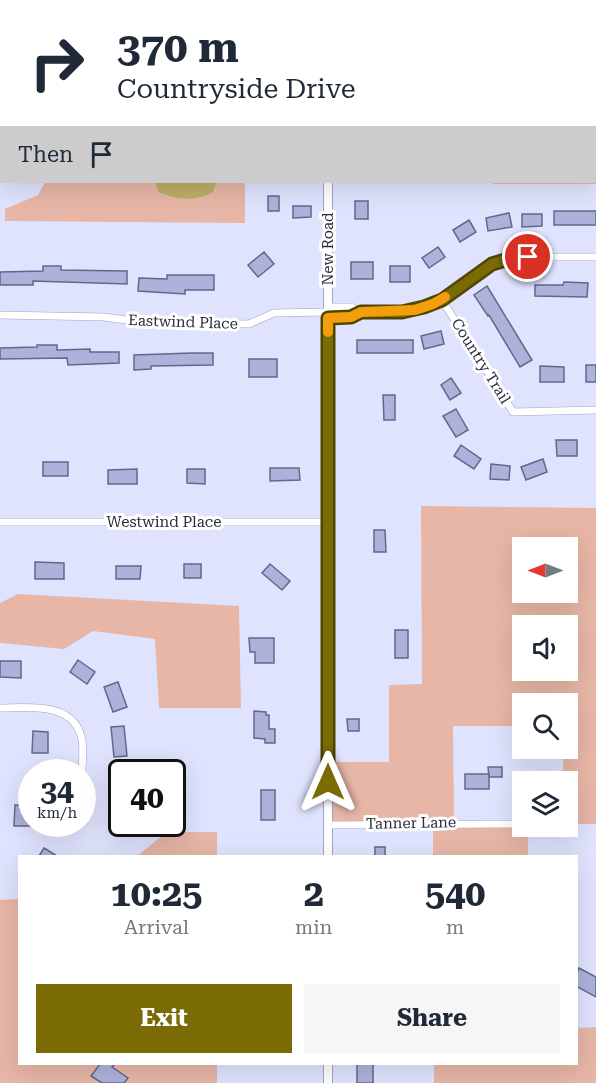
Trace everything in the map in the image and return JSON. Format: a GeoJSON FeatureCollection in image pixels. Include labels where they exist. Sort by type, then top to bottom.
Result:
{"type":"FeatureCollection","features":[{"type":"Feature","properties":{"kind":"street","name":"New Road"},"geometry":{"type":"LineString","coordinates":[[328,183],[328,855]]}},
{"type":"Feature","properties":{"kind":"street"},"geometry":{"type":"LineString","coordinates":[[328,312],[351,317],[361,312],[415,310],[442,300],[480,272],[500,261],[528,257],[596,256]]}},
{"type":"Feature","properties":{"kind":"street","name":"Country Trail"},"geometry":{"type":"LineString","coordinates":[[442,300],[513,412],[596,410]]}},
{"type":"Feature","properties":{"kind":"street"},"geometry":{"type":"LineString","coordinates":[[328,312],[351,307],[361,312]]}},
{"type":"Feature","properties":{"kind":"street","name":"Eastwind Place"},"geometry":{"type":"LineString","coordinates":[[0,315],[104,316],[141,322],[249,324],[274,314],[328,312]]}},
{"type":"Feature","properties":{"kind":"street","name":"Westwind Place"},"geometry":{"type":"LineString","coordinates":[[0,522],[328,522]]}},
{"type":"Feature","properties":{"kind":"street"},"geometry":{"type":"LineString","coordinates":[[0,708],[44,708],[61,711],[75,724],[82,740],[82,759]]}},
{"type":"Feature","properties":{"kind":"street","name":"Tanner Lane"},"geometry":{"type":"LineString","coordinates":[[328,825],[512,824]]}},
{"type":"Feature","properties":{"kind":"street"},"geometry":{"type":"LineString","coordinates":[[327,1083],[328,1065]]}},
{"type":"Feature","properties":{"kind":"shaded area"},"geometry":{"type":"Polygon","coordinates":[[[44,183],[155,183],[158,192],[171,197],[193,199],[213,192],[217,183],[245,183],[245,223],[5,221],[5,209],[38,195],[44,183]]]}},
{"type":"Feature","properties":{"kind":"shaded area"},"geometry":{"type":"Polygon","coordinates":[[[155,183],[217,183],[213,192],[193,199],[171,197],[158,192],[155,183]]]}},
{"type":"Feature","properties":{"kind":"shaded area"},"geometry":{"type":"Polygon","coordinates":[[[493,183],[596,183],[596,184],[493,183]]]}},
{"type":"Feature","properties":{"kind":"shaded area"},"geometry":{"type":"Polygon","coordinates":[[[421,506],[596,508],[596,824],[578,824],[578,771],[563,771],[563,759],[578,759],[578,693],[512,693],[512,726],[453,726],[454,823],[512,826],[512,837],[528,837],[528,855],[433,855],[433,823],[328,825],[327,762],[389,762],[389,685],[422,684],[421,506]]]}},
{"type":"Feature","properties":{"kind":"shaded area"},"geometry":{"type":"Polygon","coordinates":[[[18,594],[239,606],[241,708],[159,708],[155,639],[93,631],[64,649],[0,643],[0,603],[18,594]]]}},
{"type":"Feature","properties":{"kind":"shaded area"},"geometry":{"type":"Polygon","coordinates":[[[186,832],[217,832],[217,855],[138,855],[161,837],[186,837],[186,832]]]}},
{"type":"Feature","properties":{"kind":"shaded area"},"geometry":{"type":"Polygon","coordinates":[[[18,899],[18,1065],[217,1065],[217,1083],[0,1083],[0,900],[18,899]]]}},
{"type":"Feature","properties":{"kind":"shaded area"},"geometry":{"type":"Polygon","coordinates":[[[578,1026],[580,1028],[596,1027],[596,1083],[434,1083],[434,1065],[578,1065],[578,1026]]]}},
{"type":"Feature","properties":{"kind":"building"},"geometry":{"type":"Polygon","coordinates":[[[268,196],[279,196],[279,211],[268,211],[268,196]]]}},
{"type":"Feature","properties":{"kind":"building"},"geometry":{"type":"Polygon","coordinates":[[[355,201],[368,201],[368,219],[355,219],[355,201]]]}},
{"type":"Feature","properties":{"kind":"building"},"geometry":{"type":"Polygon","coordinates":[[[293,206],[311,206],[311,217],[293,218],[293,206]]]}},
{"type":"Feature","properties":{"kind":"building"},"geometry":{"type":"Polygon","coordinates":[[[554,211],[596,211],[596,225],[554,225],[554,211]]]}},
{"type":"Feature","properties":{"kind":"building"},"geometry":{"type":"Polygon","coordinates":[[[509,213],[512,227],[488,231],[486,218],[509,213]]]}},
{"type":"Feature","properties":{"kind":"building"},"geometry":{"type":"Polygon","coordinates":[[[522,214],[542,214],[542,226],[522,227],[522,214]]]}},
{"type":"Feature","properties":{"kind":"building"},"geometry":{"type":"Polygon","coordinates":[[[469,220],[476,232],[460,242],[453,230],[469,220]]]}},
{"type":"Feature","properties":{"kind":"building"},"geometry":{"type":"Polygon","coordinates":[[[438,247],[445,257],[429,268],[422,258],[438,247]]]}},
{"type":"Feature","properties":{"kind":"building"},"geometry":{"type":"Polygon","coordinates":[[[264,252],[274,264],[258,277],[248,265],[264,252]]]}},
{"type":"Feature","properties":{"kind":"building"},"geometry":{"type":"Polygon","coordinates":[[[351,262],[373,262],[373,279],[351,279],[351,262]]]}},
{"type":"Feature","properties":{"kind":"building"},"geometry":{"type":"Polygon","coordinates":[[[43,266],[61,266],[61,270],[127,271],[127,284],[33,281],[33,285],[0,285],[0,272],[43,271],[43,266]]]}},
{"type":"Feature","properties":{"kind":"building"},"geometry":{"type":"Polygon","coordinates":[[[390,266],[410,266],[410,282],[390,282],[390,266]]]}},
{"type":"Feature","properties":{"kind":"building"},"geometry":{"type":"Polygon","coordinates":[[[167,275],[214,275],[214,290],[185,290],[185,294],[138,291],[139,278],[167,279],[167,275]]]}},
{"type":"Feature","properties":{"kind":"building"},"geometry":{"type":"Polygon","coordinates":[[[564,282],[588,283],[587,297],[535,296],[535,285],[563,285],[564,282]]]}},
{"type":"Feature","properties":{"kind":"building"},"geometry":{"type":"Polygon","coordinates":[[[487,286],[532,360],[520,367],[489,315],[474,295],[487,286]]]}},
{"type":"Feature","properties":{"kind":"building"},"geometry":{"type":"Polygon","coordinates":[[[441,331],[444,344],[424,349],[421,336],[441,331]]]}},
{"type":"Feature","properties":{"kind":"building"},"geometry":{"type":"Polygon","coordinates":[[[357,340],[413,340],[413,353],[357,353],[357,340]]]}},
{"type":"Feature","properties":{"kind":"building"},"geometry":{"type":"Polygon","coordinates":[[[37,345],[57,345],[57,350],[90,349],[90,352],[119,352],[119,363],[68,365],[67,358],[0,359],[0,348],[37,347],[37,345]]]}},
{"type":"Feature","properties":{"kind":"building"},"geometry":{"type":"Polygon","coordinates":[[[213,353],[213,365],[151,366],[151,369],[134,370],[134,355],[213,353]]]}},
{"type":"Feature","properties":{"kind":"building"},"geometry":{"type":"Polygon","coordinates":[[[249,359],[277,359],[277,377],[249,377],[249,359]]]}},
{"type":"Feature","properties":{"kind":"building"},"geometry":{"type":"Polygon","coordinates":[[[586,365],[596,365],[596,382],[586,382],[586,365]]]}},
{"type":"Feature","properties":{"kind":"building"},"geometry":{"type":"Polygon","coordinates":[[[540,366],[564,367],[564,382],[540,382],[540,366]]]}},
{"type":"Feature","properties":{"kind":"building"},"geometry":{"type":"Polygon","coordinates":[[[451,378],[461,393],[450,400],[441,385],[451,378]]]}},
{"type":"Feature","properties":{"kind":"building"},"geometry":{"type":"Polygon","coordinates":[[[383,395],[395,395],[395,420],[384,420],[383,395]]]}},
{"type":"Feature","properties":{"kind":"building"},"geometry":{"type":"Polygon","coordinates":[[[456,409],[468,430],[456,437],[443,416],[456,409]]]}},
{"type":"Feature","properties":{"kind":"building"},"geometry":{"type":"Polygon","coordinates":[[[556,440],[577,440],[577,456],[557,456],[556,440]]]}},
{"type":"Feature","properties":{"kind":"building"},"geometry":{"type":"Polygon","coordinates":[[[461,445],[481,459],[474,469],[454,456],[461,445]]]}},
{"type":"Feature","properties":{"kind":"building"},"geometry":{"type":"Polygon","coordinates":[[[543,459],[547,472],[526,480],[521,467],[543,459]]]}},
{"type":"Feature","properties":{"kind":"building"},"geometry":{"type":"Polygon","coordinates":[[[43,462],[68,462],[68,476],[43,476],[43,462]]]}},
{"type":"Feature","properties":{"kind":"building"},"geometry":{"type":"Polygon","coordinates":[[[491,464],[510,466],[509,480],[490,479],[491,464]]]}},
{"type":"Feature","properties":{"kind":"building"},"geometry":{"type":"Polygon","coordinates":[[[270,468],[299,468],[300,480],[270,481],[270,468]]]}},
{"type":"Feature","properties":{"kind":"building"},"geometry":{"type":"Polygon","coordinates":[[[137,469],[137,484],[108,484],[108,470],[137,469]]]}},
{"type":"Feature","properties":{"kind":"building"},"geometry":{"type":"Polygon","coordinates":[[[187,469],[205,469],[205,484],[187,483],[187,469]]]}},
{"type":"Feature","properties":{"kind":"building"},"geometry":{"type":"Polygon","coordinates":[[[374,530],[385,530],[386,552],[374,552],[374,530]]]}},
{"type":"Feature","properties":{"kind":"building"},"geometry":{"type":"Polygon","coordinates":[[[35,562],[64,563],[64,579],[35,579],[35,562]]]}},
{"type":"Feature","properties":{"kind":"building"},"geometry":{"type":"Polygon","coordinates":[[[184,564],[201,564],[201,578],[184,578],[184,564]]]}},
{"type":"Feature","properties":{"kind":"building"},"geometry":{"type":"Polygon","coordinates":[[[270,564],[290,581],[282,590],[262,573],[270,564]]]}},
{"type":"Feature","properties":{"kind":"building"},"geometry":{"type":"Polygon","coordinates":[[[116,566],[141,566],[140,579],[116,579],[116,566]]]}},
{"type":"Feature","properties":{"kind":"building"},"geometry":{"type":"Polygon","coordinates":[[[395,630],[408,630],[408,658],[395,658],[395,630]]]}},
{"type":"Feature","properties":{"kind":"building"},"geometry":{"type":"Polygon","coordinates":[[[249,638],[274,638],[274,663],[255,663],[255,652],[250,652],[249,638]]]}},
{"type":"Feature","properties":{"kind":"building"},"geometry":{"type":"Polygon","coordinates":[[[78,660],[95,672],[87,684],[70,672],[78,660]]]}},
{"type":"Feature","properties":{"kind":"building"},"geometry":{"type":"Polygon","coordinates":[[[0,661],[21,661],[21,678],[0,677],[0,661]]]}},
{"type":"Feature","properties":{"kind":"building"},"geometry":{"type":"Polygon","coordinates":[[[118,682],[127,707],[113,712],[104,687],[118,682]]]}},
{"type":"Feature","properties":{"kind":"building"},"geometry":{"type":"Polygon","coordinates":[[[254,711],[266,712],[266,715],[269,715],[269,729],[275,729],[275,743],[265,743],[265,739],[254,738],[254,711]]]}},
{"type":"Feature","properties":{"kind":"building"},"geometry":{"type":"Polygon","coordinates":[[[347,719],[359,719],[359,731],[348,731],[347,719]]]}},
{"type":"Feature","properties":{"kind":"building"},"geometry":{"type":"Polygon","coordinates":[[[124,726],[127,756],[114,757],[111,727],[124,726]]]}},
{"type":"Feature","properties":{"kind":"building"},"geometry":{"type":"Polygon","coordinates":[[[33,731],[48,732],[48,753],[32,753],[33,731]]]}},
{"type":"Feature","properties":{"kind":"building"},"geometry":{"type":"Polygon","coordinates":[[[488,767],[502,767],[502,777],[489,777],[488,767]]]}},
{"type":"Feature","properties":{"kind":"building"},"geometry":{"type":"Polygon","coordinates":[[[465,774],[489,774],[489,789],[465,789],[465,774]]]}},
{"type":"Feature","properties":{"kind":"building"},"geometry":{"type":"Polygon","coordinates":[[[261,790],[275,790],[275,820],[261,820],[261,790]]]}},
{"type":"Feature","properties":{"kind":"building"},"geometry":{"type":"Polygon","coordinates":[[[15,805],[18,805],[18,826],[14,826],[15,805]]]}},
{"type":"Feature","properties":{"kind":"building"},"geometry":{"type":"Polygon","coordinates":[[[375,847],[385,847],[385,855],[375,855],[375,847]]]}},
{"type":"Feature","properties":{"kind":"building"},"geometry":{"type":"Polygon","coordinates":[[[44,848],[55,855],[40,855],[44,848]]]}},
{"type":"Feature","properties":{"kind":"building"},"geometry":{"type":"Polygon","coordinates":[[[579,968],[596,977],[596,997],[578,987],[579,968]]]}},
{"type":"Feature","properties":{"kind":"building"},"geometry":{"type":"Polygon","coordinates":[[[99,1065],[114,1065],[112,1067],[128,1078],[124,1083],[102,1083],[91,1076],[99,1065]]]}},
{"type":"Feature","properties":{"kind":"building"},"geometry":{"type":"Polygon","coordinates":[[[357,1065],[373,1065],[373,1083],[357,1083],[357,1065]]]}},
{"type":"Feature","properties":{"kind":"slow traffic"},"geometry":{"type":"LineString","coordinates":[[328,332],[328,318],[351,317],[361,312],[415,310],[445,297]]}},
{"type":"Feature","properties":{"kind":"route"},"geometry":{"type":"LineString","coordinates":[[328,782],[328,318],[351,317],[361,312],[415,310],[442,300],[492,264],[512,258],[528,257]]}}]}
